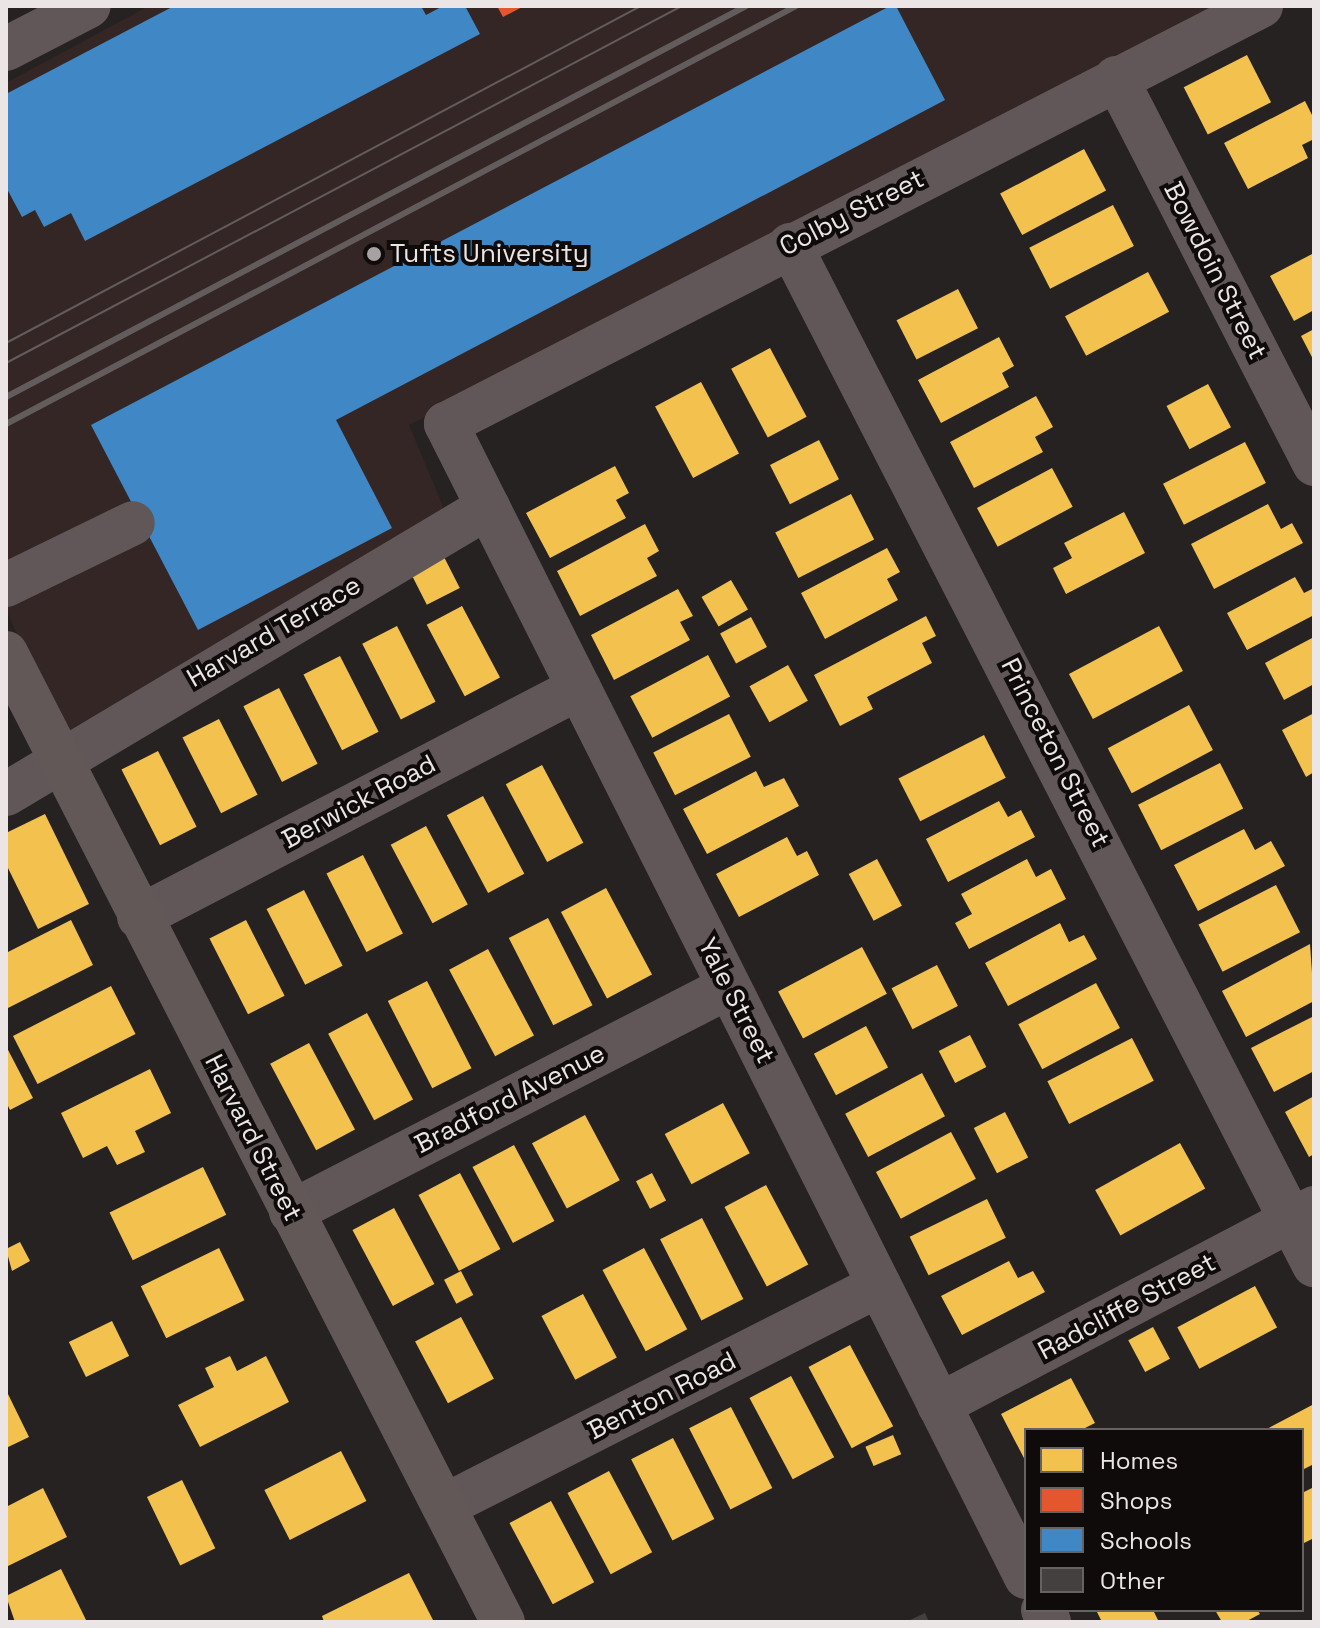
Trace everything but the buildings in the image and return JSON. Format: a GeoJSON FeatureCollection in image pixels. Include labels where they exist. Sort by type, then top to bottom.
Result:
{"type":"FeatureCollection","features":[{"type":"Feature","properties":{"kind":"main road","name":"Harvard Street"},"geometry":{"type":"LineString","coordinates":[[6,653],[503,1622]]}},
{"type":"Feature","properties":{"kind":"street"},"geometry":{"type":"LineString","coordinates":[[6,49],[89,6]]}},
{"type":"Feature","properties":{"kind":"street","name":"Colby Street"},"geometry":{"type":"LineString","coordinates":[[446,424],[1261,6]]}},
{"type":"Feature","properties":{"kind":"street","name":"Bowdoin Street"},"geometry":{"type":"LineString","coordinates":[[1116,78],[1314,464]]}},
{"type":"Feature","properties":{"kind":"street","name":"Princeton Street"},"geometry":{"type":"LineString","coordinates":[[790,245],[1302,1214],[1314,1265]]}},
{"type":"Feature","properties":{"kind":"street","name":"Yale Street"},"geometry":{"type":"LineString","coordinates":[[446,424],[1024,1573]]}},
{"type":"Feature","properties":{"kind":"street","name":"Harvard Terrace"},"geometry":{"type":"LineString","coordinates":[[6,794],[63,761],[94,738],[488,507]]}},
{"type":"Feature","properties":{"kind":"street"},"geometry":{"type":"LineString","coordinates":[[6,585],[133,523]]}},
{"type":"Feature","properties":{"kind":"street","name":"Berwick Road"},"geometry":{"type":"LineString","coordinates":[[139,917],[579,688]]}},
{"type":"Feature","properties":{"kind":"street","name":"Bradford Avenue"},"geometry":{"type":"LineString","coordinates":[[291,1212],[729,987]]}},
{"type":"Feature","properties":{"kind":"street","name":"Radcliffe Street"},"geometry":{"type":"LineString","coordinates":[[939,1405],[1302,1214]]}},
{"type":"Feature","properties":{"kind":"street","name":"Benton Road"},"geometry":{"type":"LineString","coordinates":[[444,1506],[879,1285]]}},
{"type":"Feature","properties":{"kind":"shaded area","name":"Tufts University"},"geometry":{"type":"Polygon","coordinates":[[[149,6],[1227,6],[409,425],[444,509],[63,734],[6,610],[6,83],[149,6]]]}},
{"type":"Feature","properties":{"kind":"tram line"},"geometry":{"type":"LineString","coordinates":[[6,343],[641,6]]}},
{"type":"Feature","properties":{"kind":"tram line"},"geometry":{"type":"LineString","coordinates":[[6,363],[682,6]]}},
{"type":"Feature","properties":{"kind":"railway"},"geometry":{"type":"LineString","coordinates":[[6,397],[746,6]]}},
{"type":"Feature","properties":{"kind":"railway"},"geometry":{"type":"LineString","coordinates":[[6,424],[796,6]]}},
{"type":"Feature","properties":{"kind":"place","name":"Tufts University"},"geometry":{"type":"Point","coordinates":[374,254]}}]}
